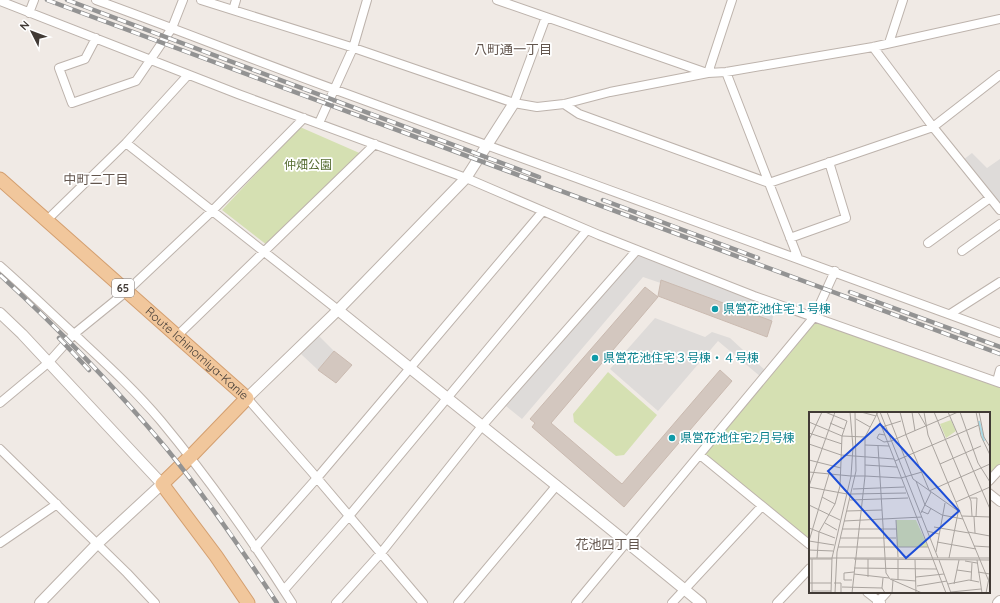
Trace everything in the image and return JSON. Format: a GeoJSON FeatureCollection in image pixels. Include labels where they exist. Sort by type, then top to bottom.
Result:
{"type":"FeatureCollection","features":[{"type":"Feature","properties":{"kind":"main road","name":"Route Ichinomiya-Kanie"},"geometry":{"type":"LineString","coordinates":[[0,179],[247,398],[190,458],[162,484]]}},
{"type":"Feature","properties":{"kind":"main road"},"geometry":{"type":"LineString","coordinates":[[162,484],[216,556],[248,603]]}},
{"type":"Feature","properties":{"kind":"street"},"geometry":{"type":"LineString","coordinates":[[29,13],[34,0]]}},
{"type":"Feature","properties":{"kind":"street"},"geometry":{"type":"LineString","coordinates":[[96,0],[335,90],[488,145],[634,200],[835,271],[1000,333]]}},
{"type":"Feature","properties":{"kind":"street"},"geometry":{"type":"LineString","coordinates":[[96,38],[85,59],[59,68],[72,103],[136,81],[172,28],[183,0]]}},
{"type":"Feature","properties":{"kind":"street"},"geometry":{"type":"LineString","coordinates":[[201,0],[353,48],[514,103],[537,107],[564,104],[610,92],[708,73],[726,72],[873,47],[1000,19]]}},
{"type":"Feature","properties":{"kind":"street"},"geometry":{"type":"LineString","coordinates":[[233,10],[236,0]]}},
{"type":"Feature","properties":{"kind":"street"},"geometry":{"type":"LineString","coordinates":[[319,124],[353,48],[367,0]]}},
{"type":"Feature","properties":{"kind":"street"},"geometry":{"type":"LineString","coordinates":[[498,0],[708,73]]}},
{"type":"Feature","properties":{"kind":"street"},"geometry":{"type":"LineString","coordinates":[[708,73],[732,0]]}},
{"type":"Feature","properties":{"kind":"street"},"geometry":{"type":"LineString","coordinates":[[889,43],[903,0]]}},
{"type":"Feature","properties":{"kind":"street"},"geometry":{"type":"LineString","coordinates":[[0,1],[188,75],[466,178],[588,230],[754,296],[998,382],[1000,370]]}},
{"type":"Feature","properties":{"kind":"street"},"geometry":{"type":"LineString","coordinates":[[422,603],[317,478],[247,398],[338,310],[466,178],[514,103],[546,16]]}},
{"type":"Feature","properties":{"kind":"street"},"geometry":{"type":"LineString","coordinates":[[873,47],[933,127],[1000,210]]}},
{"type":"Feature","properties":{"kind":"street"},"geometry":{"type":"LineString","coordinates":[[726,72],[798,258]]}},
{"type":"Feature","properties":{"kind":"street"},"geometry":{"type":"LineString","coordinates":[[47,220],[126,142],[188,75]]}},
{"type":"Feature","properties":{"kind":"street"},"geometry":{"type":"LineString","coordinates":[[564,104],[579,114],[768,183],[933,127],[1000,75]]}},
{"type":"Feature","properties":{"kind":"street"},"geometry":{"type":"LineString","coordinates":[[0,403],[48,363],[74,334],[127,291],[212,211],[304,118]]}},
{"type":"Feature","properties":{"kind":"street"},"geometry":{"type":"LineString","coordinates":[[126,142],[557,485],[701,603]]}},
{"type":"Feature","properties":{"kind":"street"},"geometry":{"type":"LineString","coordinates":[[177,336],[375,144]]}},
{"type":"Feature","properties":{"kind":"street"},"geometry":{"type":"LineString","coordinates":[[790,238],[846,218],[829,162]]}},
{"type":"Feature","properties":{"kind":"street"},"geometry":{"type":"LineString","coordinates":[[928,243],[990,198]]}},
{"type":"Feature","properties":{"kind":"street"},"geometry":{"type":"LineString","coordinates":[[255,548],[317,478],[543,211]]}},
{"type":"Feature","properties":{"kind":"street"},"geometry":{"type":"LineString","coordinates":[[962,251],[1000,224]]}},
{"type":"Feature","properties":{"kind":"street"},"geometry":{"type":"LineString","coordinates":[[284,590],[349,516],[588,230]]}},
{"type":"Feature","properties":{"kind":"street"},"geometry":{"type":"LineString","coordinates":[[336,603],[381,553],[482,426],[637,250]]}},
{"type":"Feature","properties":{"kind":"street"},"geometry":{"type":"LineString","coordinates":[[0,266],[131,388],[161,421],[190,458],[255,548],[292,603]]}},
{"type":"Feature","properties":{"kind":"street"},"geometry":{"type":"LineString","coordinates":[[576,603],[814,317],[835,271]]}},
{"type":"Feature","properties":{"kind":"street"},"geometry":{"type":"LineString","coordinates":[[950,314],[1000,282]]}},
{"type":"Feature","properties":{"kind":"street"},"geometry":{"type":"LineString","coordinates":[[0,313],[162,484],[97,544],[40,603]]}},
{"type":"Feature","properties":{"kind":"street"},"geometry":{"type":"LineString","coordinates":[[0,449],[127,573],[155,603]]}},
{"type":"Feature","properties":{"kind":"street"},"geometry":{"type":"LineString","coordinates":[[700,455],[809,544]]}},
{"type":"Feature","properties":{"kind":"street"},"geometry":{"type":"LineString","coordinates":[[990,480],[1000,469]]}},
{"type":"Feature","properties":{"kind":"street"},"geometry":{"type":"LineString","coordinates":[[458,603],[557,485]]}},
{"type":"Feature","properties":{"kind":"street"},"geometry":{"type":"LineString","coordinates":[[990,494],[1000,502]]}},
{"type":"Feature","properties":{"kind":"street"},"geometry":{"type":"LineString","coordinates":[[0,543],[57,504]]}},
{"type":"Feature","properties":{"kind":"street"},"geometry":{"type":"LineString","coordinates":[[672,603],[762,506]]}},
{"type":"Feature","properties":{"kind":"street"},"geometry":{"type":"LineString","coordinates":[[777,603],[809,569]]}},
{"type":"Feature","properties":{"kind":"street"},"geometry":{"type":"LineString","coordinates":[[869,593],[879,602],[886,593]]}},
{"type":"Feature","properties":{"kind":"green space","name":"仲畑公園"},"geometry":{"type":"Polygon","coordinates":[[[300,127],[364,155],[267,245],[222,210],[300,127]]]}},
{"type":"Feature","properties":{"kind":"green space"},"geometry":{"type":"Polygon","coordinates":[[[817,321],[1000,387],[1000,464],[990,475],[990,412],[809,412],[809,545],[702,455],[793,350],[814,322],[817,321]]]}},
{"type":"Feature","properties":{"kind":"green space"},"geometry":{"type":"Polygon","coordinates":[[[608,372],[657,415],[624,455],[616,456],[574,422],[573,414],[608,372]]]}},
{"type":"Feature","properties":{"kind":"shaded area"},"geometry":{"type":"Polygon","coordinates":[[[972,153],[987,168],[1000,159],[1000,209],[963,160],[972,153]]]}},
{"type":"Feature","properties":{"kind":"shaded area"},"geometry":{"type":"Polygon","coordinates":[[[638,253],[776,304],[772,321],[643,277],[522,419],[506,406],[638,253]]]}},
{"type":"Feature","properties":{"kind":"shaded area"},"geometry":{"type":"Polygon","coordinates":[[[655,318],[705,337],[712,332],[730,338],[766,371],[761,377],[718,341],[658,411],[610,369],[655,318]]]}},
{"type":"Feature","properties":{"kind":"shaded area"},"geometry":{"type":"Polygon","coordinates":[[[318,335],[334,351],[318,370],[301,354],[318,335]]]}},
{"type":"Feature","properties":{"kind":"building","name":"県営花池住宅１号棟"},"geometry":{"type":"Polygon","coordinates":[[[661,280],[772,321],[767,337],[658,296],[661,280]]]}},
{"type":"Feature","properties":{"kind":"building","name":"県営花池住宅３号棟・４号棟"},"geometry":{"type":"Polygon","coordinates":[[[645,287],[658,297],[551,423],[622,484],[720,370],[732,381],[624,507],[532,427],[535,423],[530,419],[645,287]]]}},
{"type":"Feature","properties":{"kind":"building"},"geometry":{"type":"Polygon","coordinates":[[[334,351],[352,365],[336,383],[318,370],[334,351]]]}},
{"type":"Feature","properties":{"kind":"railway"},"geometry":{"type":"LineString","coordinates":[[47,0],[1000,354]]}},
{"type":"Feature","properties":{"kind":"railway"},"geometry":{"type":"LineString","coordinates":[[67,0],[539,177]]}},
{"type":"Feature","properties":{"kind":"railway"},"geometry":{"type":"LineString","coordinates":[[603,200],[758,258]]}},
{"type":"Feature","properties":{"kind":"railway"},"geometry":{"type":"LineString","coordinates":[[0,275],[86,359],[166,448],[195,485],[251,563],[277,603]]}},
{"type":"Feature","properties":{"kind":"railway"},"geometry":{"type":"LineString","coordinates":[[850,292],[1000,347]]}},
{"type":"Feature","properties":{"kind":"railway"},"geometry":{"type":"LineString","coordinates":[[59,338],[89,370]]}},
{"type":"Feature","properties":{"kind":"place","name":"県営花池住宅１号棟"},"geometry":{"type":"Point","coordinates":[715,309]}},
{"type":"Feature","properties":{"kind":"place","name":"県営花池住宅３号棟・４号棟"},"geometry":{"type":"Point","coordinates":[595,358]}},
{"type":"Feature","properties":{"kind":"place","name":"県営花池住宅2月号棟"},"geometry":{"type":"Point","coordinates":[672,438]}},
{"type":"Feature","properties":{"kind":"district","name":"八町通一丁目"},"geometry":{"type":"Point","coordinates":[513,49]}},
{"type":"Feature","properties":{"kind":"district","name":"中町二丁目"},"geometry":{"type":"Point","coordinates":[96,179]}},
{"type":"Feature","properties":{"kind":"district","name":"花池四丁目"},"geometry":{"type":"Point","coordinates":[608,544]}}]}
